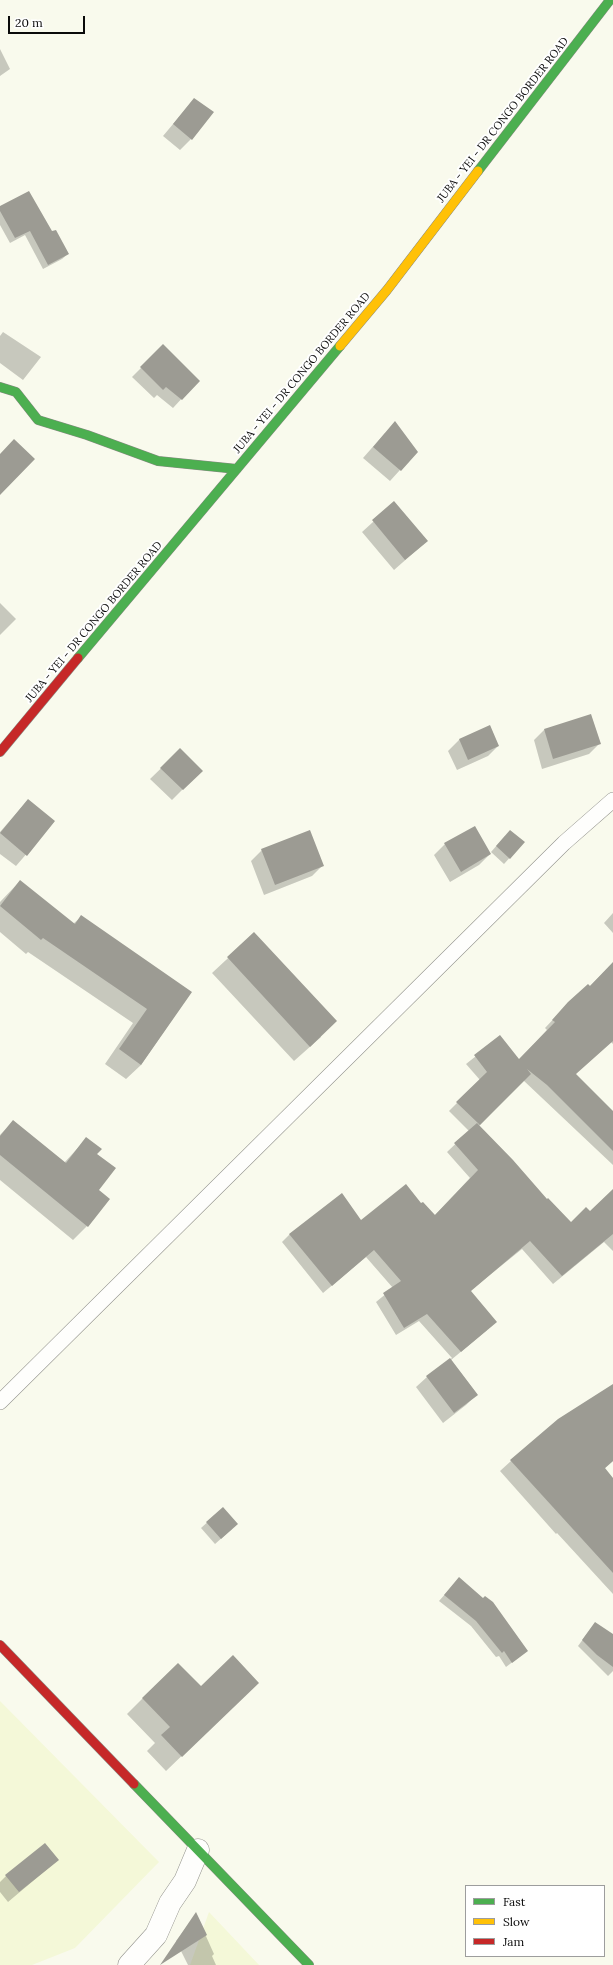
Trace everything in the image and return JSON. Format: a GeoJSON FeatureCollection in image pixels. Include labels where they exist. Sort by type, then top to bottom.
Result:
{"type":"FeatureCollection","features":[{"type":"Feature","properties":{"kind":"main road","name":"JUBA - YEI - DR CONGO BORDER ROAD"},"geometry":{"type":"LineString","coordinates":[[0,752],[387,290],[610,0]]}},
{"type":"Feature","properties":{"kind":"main road"},"geometry":{"type":"LineString","coordinates":[[0,387],[16,392],[38,420],[87,435],[158,461],[237,469]]}},
{"type":"Feature","properties":{"kind":"main road"},"geometry":{"type":"LineString","coordinates":[[0,1645],[309,1965]]}},
{"type":"Feature","properties":{"kind":"street"},"geometry":{"type":"LineString","coordinates":[[128,1965],[156,1935],[170,1903],[185,1881],[198,1850]]}},
{"type":"Feature","properties":{"kind":"lane"},"geometry":{"type":"LineString","coordinates":[[0,1402],[564,843],[613,800]]}},
{"type":"Feature","properties":{"kind":"green space"},"geometry":{"type":"Polygon","coordinates":[[[0,1701],[159,1862],[75,1948],[32,1965],[0,1965],[0,1701]]]}},
{"type":"Feature","properties":{"kind":"green space"},"geometry":{"type":"Polygon","coordinates":[[[209,1912],[259,1965],[190,1965],[209,1912]]]}},
{"type":"Feature","properties":{"kind":"building"},"geometry":{"type":"Polygon","coordinates":[[[194,98],[214,112],[192,140],[173,124],[194,98]]]}},
{"type":"Feature","properties":{"kind":"building"},"geometry":{"type":"Polygon","coordinates":[[[29,191],[52,231],[56,230],[69,254],[48,265],[30,231],[15,238],[0,211],[0,206],[29,191]]]}},
{"type":"Feature","properties":{"kind":"building"},"geometry":{"type":"Polygon","coordinates":[[[163,344],[200,381],[182,400],[166,387],[163,390],[140,367],[163,344]]]}},
{"type":"Feature","properties":{"kind":"building"},"geometry":{"type":"Polygon","coordinates":[[[395,421],[418,452],[401,471],[373,447],[395,421]]]}},
{"type":"Feature","properties":{"kind":"building"},"geometry":{"type":"Polygon","coordinates":[[[14,439],[35,459],[0,495],[0,454],[14,439]]]}},
{"type":"Feature","properties":{"kind":"building"},"geometry":{"type":"Polygon","coordinates":[[[394,501],[428,541],[405,560],[372,520],[394,501]]]}},
{"type":"Feature","properties":{"kind":"building"},"geometry":{"type":"Polygon","coordinates":[[[591,714],[601,744],[553,759],[544,729],[591,714]]]}},
{"type":"Feature","properties":{"kind":"building"},"geometry":{"type":"Polygon","coordinates":[[[490,725],[499,746],[468,760],[459,739],[490,725]]]}},
{"type":"Feature","properties":{"kind":"building"},"geometry":{"type":"Polygon","coordinates":[[[180,748],[203,771],[183,790],[160,768],[180,748]]]}},
{"type":"Feature","properties":{"kind":"building"},"geometry":{"type":"Polygon","coordinates":[[[28,799],[55,821],[27,856],[0,833],[28,799]]]}},
{"type":"Feature","properties":{"kind":"building"},"geometry":{"type":"Polygon","coordinates":[[[475,826],[491,854],[461,872],[444,843],[475,826]]]}},
{"type":"Feature","properties":{"kind":"building"},"geometry":{"type":"Polygon","coordinates":[[[310,830],[324,866],[275,885],[261,849],[310,830]]]}},
{"type":"Feature","properties":{"kind":"building"},"geometry":{"type":"Polygon","coordinates":[[[510,830],[525,842],[510,859],[496,846],[510,830]]]}},
{"type":"Feature","properties":{"kind":"building"},"geometry":{"type":"Polygon","coordinates":[[[20,880],[75,924],[81,915],[192,992],[141,1065],[119,1049],[147,1009],[43,938],[41,940],[0,906],[20,880]]]}},
{"type":"Feature","properties":{"kind":"building"},"geometry":{"type":"Polygon","coordinates":[[[254,932],[337,1021],[310,1047],[227,957],[254,932]]]}},
{"type":"Feature","properties":{"kind":"building"},"geometry":{"type":"Polygon","coordinates":[[[613,962],[613,1041],[576,1074],[613,1111],[613,1151],[547,1085],[527,1069],[531,1074],[480,1125],[456,1102],[487,1072],[474,1055],[500,1035],[519,1059],[555,1022],[552,1020],[568,1002],[588,984],[590,986],[613,962]]]}},
{"type":"Feature","properties":{"kind":"building"},"geometry":{"type":"Polygon","coordinates":[[[13,1120],[66,1163],[86,1137],[102,1149],[97,1154],[116,1168],[99,1190],[110,1199],[88,1227],[0,1155],[0,1136],[13,1120]]]}},
{"type":"Feature","properties":{"kind":"building"},"geometry":{"type":"Polygon","coordinates":[[[477,1123],[513,1160],[547,1199],[548,1198],[571,1222],[586,1207],[590,1211],[613,1189],[613,1234],[562,1276],[530,1241],[471,1291],[497,1322],[461,1352],[427,1314],[404,1328],[383,1293],[401,1281],[374,1250],[332,1286],[289,1234],[342,1193],[361,1220],[406,1184],[421,1203],[423,1202],[435,1215],[478,1170],[454,1143],[477,1123]]]}},
{"type":"Feature","properties":{"kind":"building"},"geometry":{"type":"Polygon","coordinates":[[[450,1358],[478,1395],[454,1413],[426,1376],[450,1358]]]}},
{"type":"Feature","properties":{"kind":"building"},"geometry":{"type":"Polygon","coordinates":[[[613,1384],[613,1461],[605,1468],[613,1478],[613,1573],[510,1460],[558,1419],[613,1384]]]}},
{"type":"Feature","properties":{"kind":"building"},"geometry":{"type":"Polygon","coordinates":[[[223,1507],[238,1524],[221,1539],[206,1522],[223,1507]]]}},
{"type":"Feature","properties":{"kind":"building"},"geometry":{"type":"Polygon","coordinates":[[[459,1577],[483,1598],[485,1596],[493,1602],[528,1651],[512,1663],[504,1651],[502,1653],[476,1621],[444,1595],[459,1577]]]}},
{"type":"Feature","properties":{"kind":"building"},"geometry":{"type":"Polygon","coordinates":[[[595,1622],[613,1634],[613,1667],[597,1655],[582,1640],[595,1622]]]}},
{"type":"Feature","properties":{"kind":"building"},"geometry":{"type":"Polygon","coordinates":[[[233,1655],[259,1683],[182,1757],[161,1735],[170,1727],[142,1698],[178,1663],[201,1686],[233,1655]]]}},
{"type":"Feature","properties":{"kind":"building"},"geometry":{"type":"Polygon","coordinates":[[[45,1843],[59,1860],[19,1892],[5,1875],[45,1843]]]}},
{"type":"Feature","properties":{"kind":"building"},"geometry":{"type":"Polygon","coordinates":[[[196,1912],[207,1935],[160,1965],[196,1912]]]}},
{"type":"Feature","properties":{"kind":"traffic: fast"},"geometry":{"type":"LineString","coordinates":[[478,171],[610,0]]}},
{"type":"Feature","properties":{"kind":"traffic: fast"},"geometry":{"type":"LineString","coordinates":[[78,658],[340,346]]}},
{"type":"Feature","properties":{"kind":"traffic: fast"},"geometry":{"type":"LineString","coordinates":[[0,387],[16,392],[38,420],[87,435],[158,461],[237,469]]}},
{"type":"Feature","properties":{"kind":"traffic: fast"},"geometry":{"type":"LineString","coordinates":[[134,1784],[309,1965]]}},
{"type":"Feature","properties":{"kind":"traffic: slow"},"geometry":{"type":"LineString","coordinates":[[340,346],[387,290],[478,171]]}},
{"type":"Feature","properties":{"kind":"traffic: jam"},"geometry":{"type":"LineString","coordinates":[[0,752],[78,658]]}},
{"type":"Feature","properties":{"kind":"traffic: jam"},"geometry":{"type":"LineString","coordinates":[[0,1645],[134,1784]]}}]}
